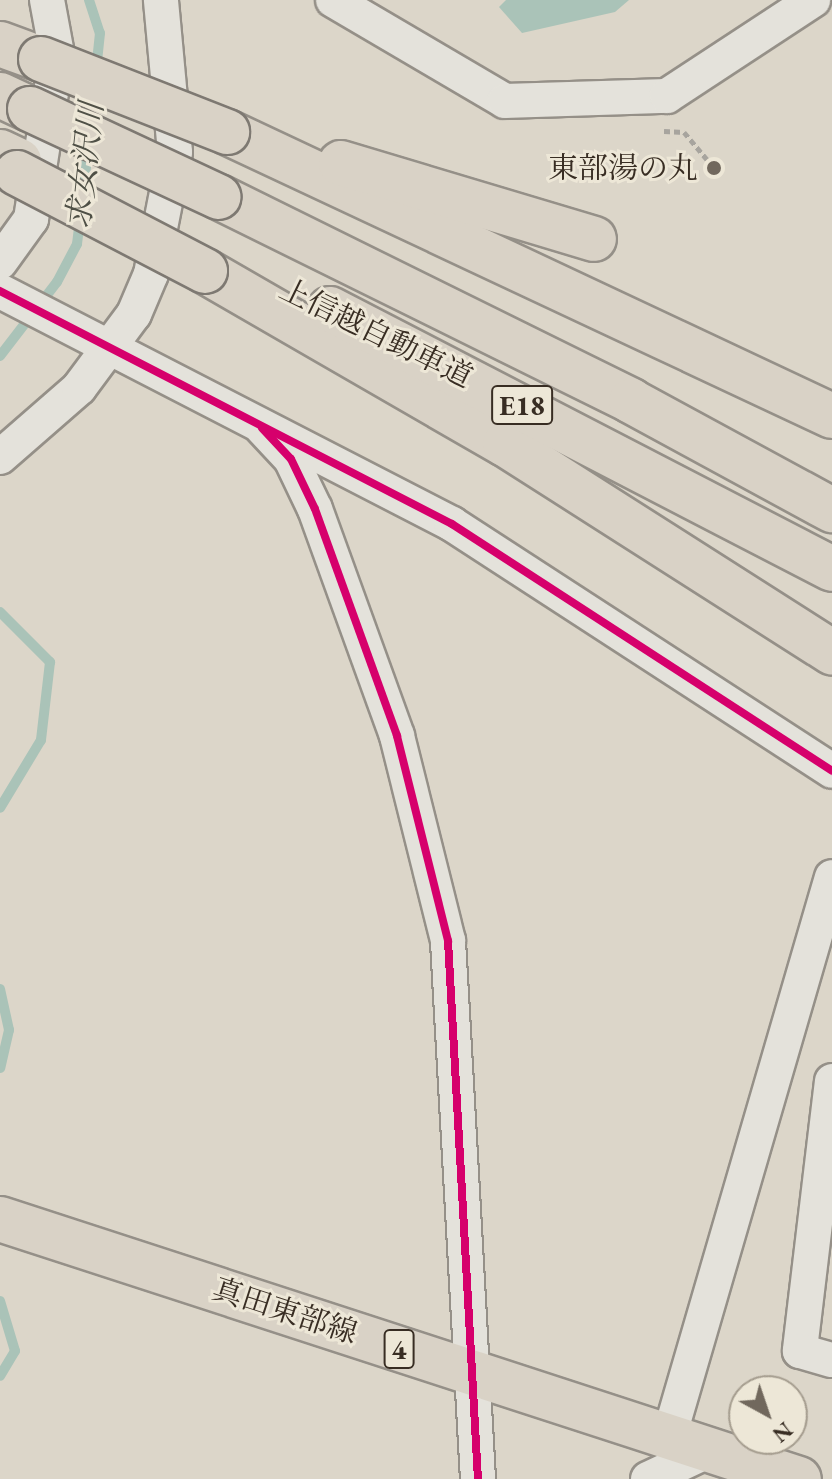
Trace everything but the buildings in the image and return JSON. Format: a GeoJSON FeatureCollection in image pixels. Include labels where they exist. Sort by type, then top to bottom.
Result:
{"type":"FeatureCollection","features":[{"type":"Feature","properties":{"kind":"main road"},"geometry":{"type":"LineString","coordinates":[[0,44],[227,132],[832,416]]}},
{"type":"Feature","properties":{"kind":"main road","name":"上信越自動車道"},"geometry":{"type":"LineString","coordinates":[[15,102],[219,197],[631,401],[832,510]]}},
{"type":"Feature","properties":{"kind":"main road"},"geometry":{"type":"LineString","coordinates":[[227,132],[594,239]]}},
{"type":"Feature","properties":{"kind":"main road","name":"上信越自動車道"},"geometry":{"type":"LineString","coordinates":[[9,163],[832,569]]}},
{"type":"Feature","properties":{"kind":"main road"},"geometry":{"type":"LineString","coordinates":[[207,261],[655,536],[832,652]]}},
{"type":"Feature","properties":{"kind":"main road"},"geometry":{"type":"LineString","coordinates":[[655,536],[832,676]]}},
{"type":"Feature","properties":{"kind":"main road","name":"真田東部線"},"geometry":{"type":"LineString","coordinates":[[0,1219],[799,1479]]}},
{"type":"Feature","properties":{"kind":"street"},"geometry":{"type":"LineString","coordinates":[[47,0],[57,54],[31,219],[1,283],[71,330],[513,561],[832,771]]}},
{"type":"Feature","properties":{"kind":"street"},"geometry":{"type":"LineString","coordinates":[[0,457],[49,420],[110,351],[151,274],[175,152],[161,0]]}},
{"type":"Feature","properties":{"kind":"street"},"geometry":{"type":"LineString","coordinates":[[333,0],[505,101],[667,96],[813,0]]}},
{"type":"Feature","properties":{"kind":"street"},"geometry":{"type":"LineString","coordinates":[[262,428],[302,478],[346,594],[397,736],[448,941],[466,1370],[478,1479]]}},
{"type":"Feature","properties":{"kind":"street"},"geometry":{"type":"LineString","coordinates":[[648,1479],[690,1444],[829,901]]}},
{"type":"Feature","properties":{"kind":"street"},"geometry":{"type":"LineString","coordinates":[[832,1081],[800,1351],[832,1360]]}},
{"type":"Feature","properties":{"kind":"shaded area"},"geometry":{"type":"Polygon","coordinates":[[[506,0],[629,0],[615,12],[522,33],[499,7],[506,0]]]}},
{"type":"Feature","properties":{"kind":"waterway","name":"求女沢川"},"geometry":{"type":"LineString","coordinates":[[89,0],[100,33],[96,69]]}},
{"type":"Feature","properties":{"kind":"waterway","name":"求女沢川"},"geometry":{"type":"LineString","coordinates":[[83,196],[88,148]]}},
{"type":"Feature","properties":{"kind":"waterway","name":"求女沢川"},"geometry":{"type":"LineString","coordinates":[[0,356],[57,282],[77,244],[80,220]]}},
{"type":"Feature","properties":{"kind":"waterway","name":"求女沢川"},"geometry":{"type":"LineString","coordinates":[[0,612],[50,662],[41,740],[0,808]]}},
{"type":"Feature","properties":{"kind":"waterway","name":"求女沢川"},"geometry":{"type":"LineString","coordinates":[[0,989],[9,1030],[0,1068]]}},
{"type":"Feature","properties":{"kind":"waterway","name":"求女沢川"},"geometry":{"type":"LineString","coordinates":[[0,1301],[15,1351],[0,1376]]}},
{"type":"Feature","properties":{"kind":"cycle path"},"geometry":{"type":"LineString","coordinates":[[0,291],[452,524],[832,771]]}},
{"type":"Feature","properties":{"kind":"cycle path"},"geometry":{"type":"LineString","coordinates":[[262,428],[291,459],[315,509],[397,736],[448,941],[478,1479]]}},
{"type":"Feature","properties":{"kind":"place","name":"東部湯の丸"},"geometry":{"type":"Point","coordinates":[714,168]}}]}
